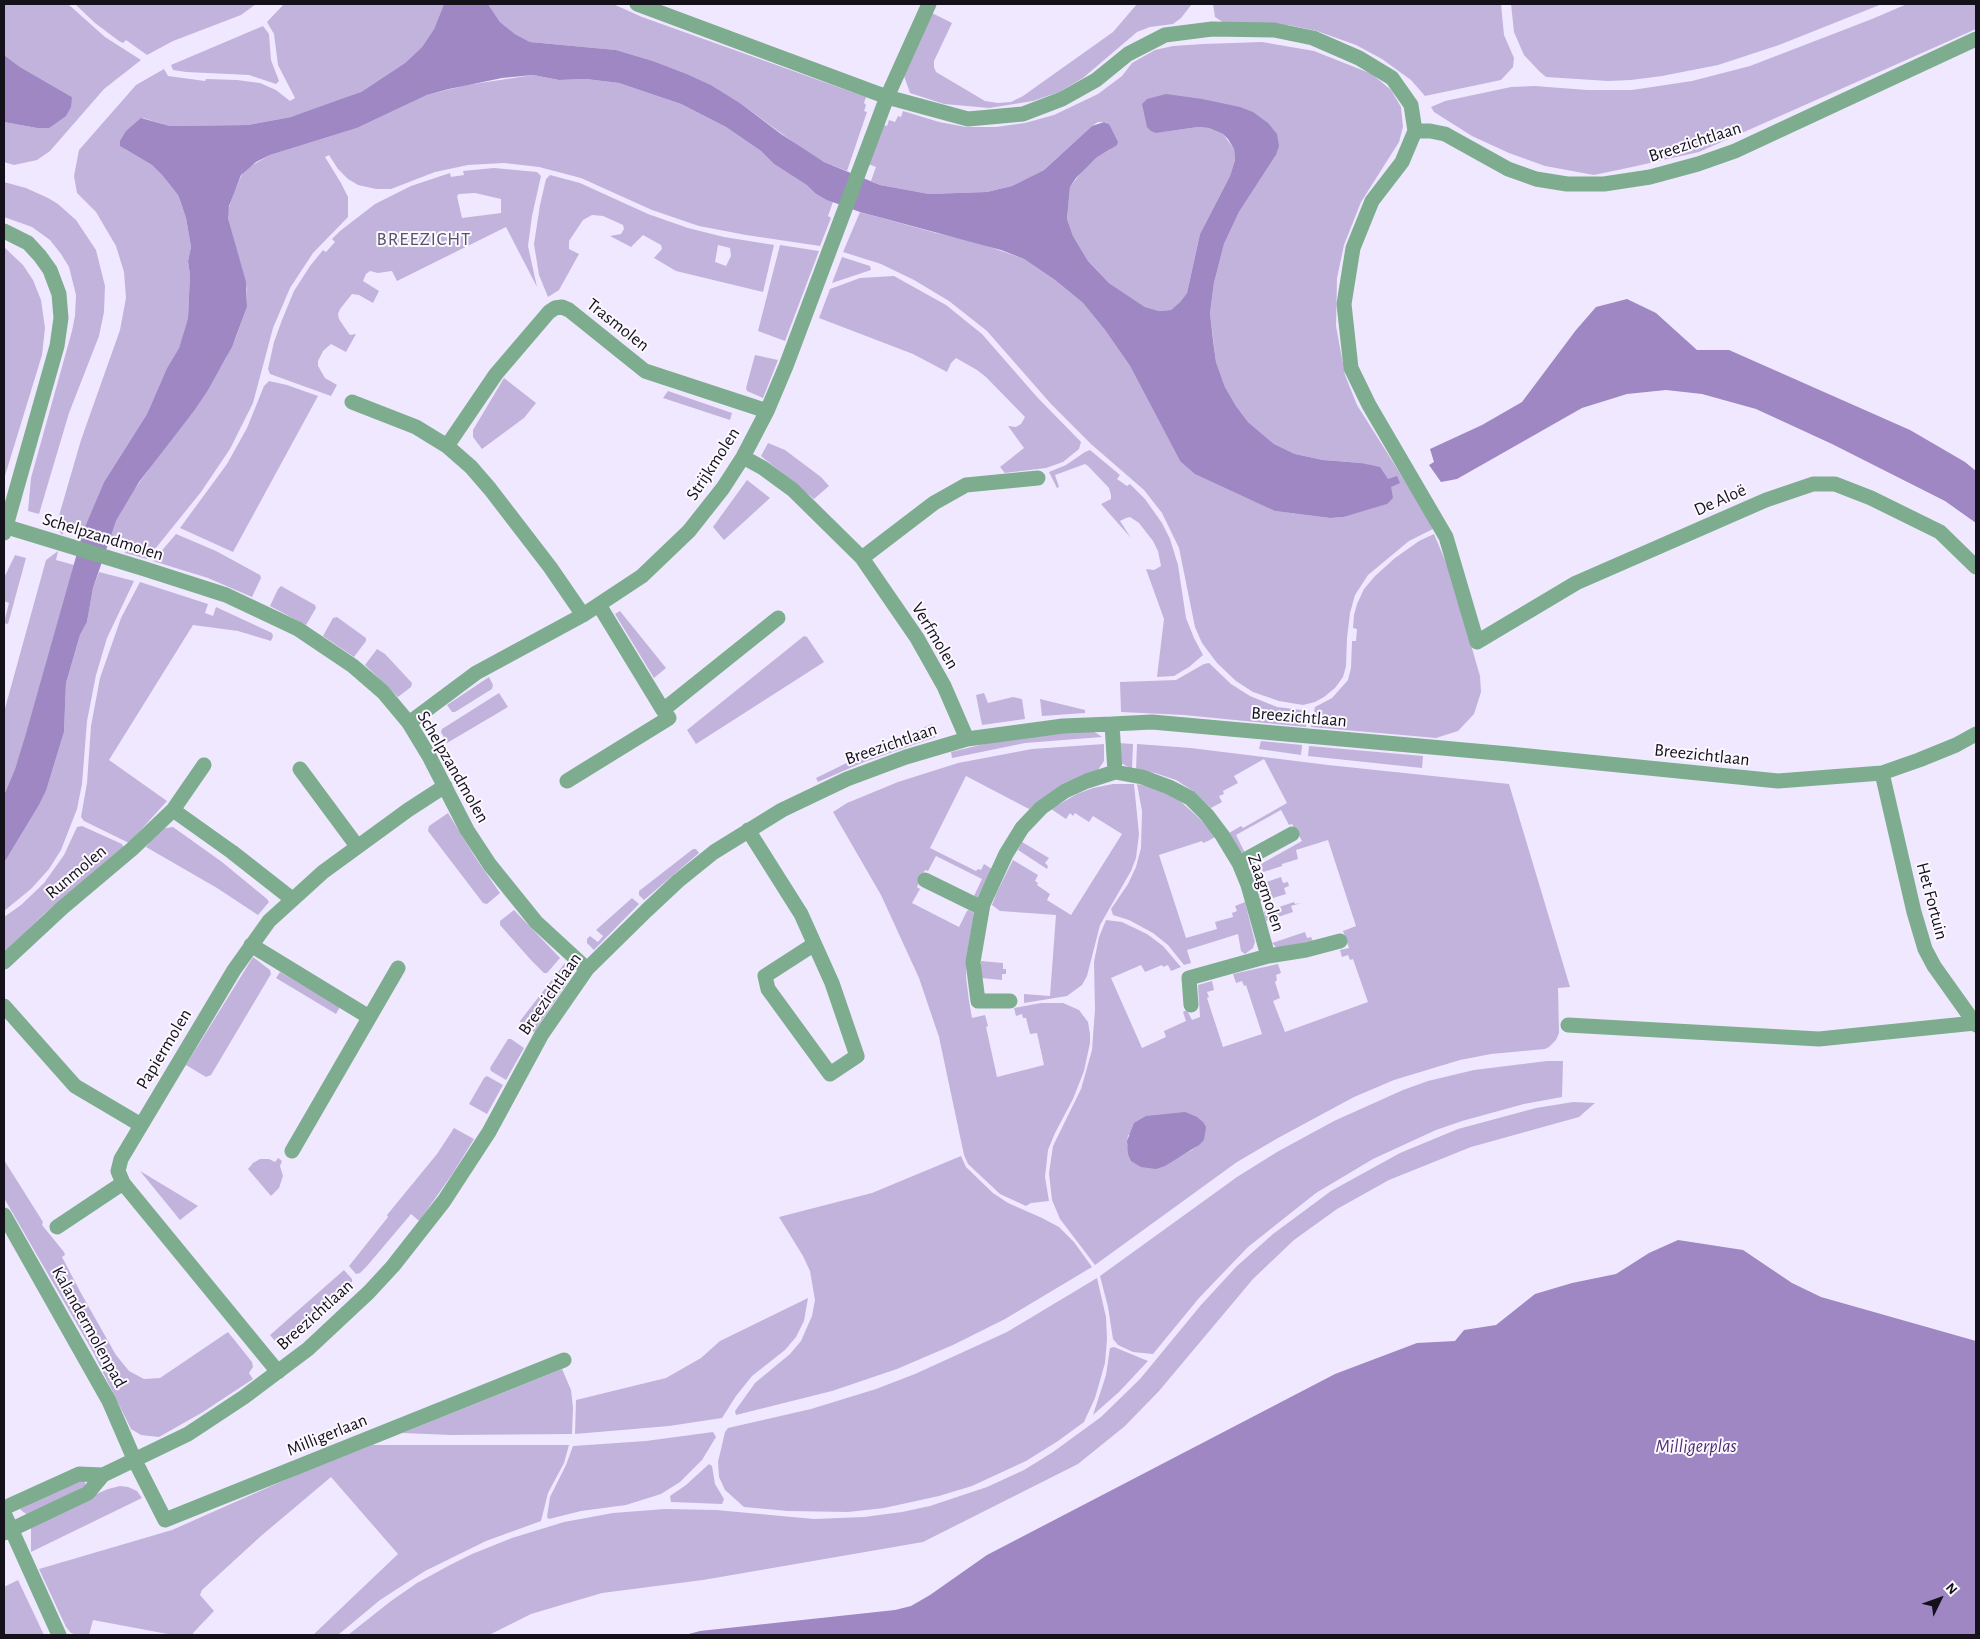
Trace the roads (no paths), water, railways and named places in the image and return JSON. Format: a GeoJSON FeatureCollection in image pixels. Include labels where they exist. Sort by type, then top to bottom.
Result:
{"type":"FeatureCollection","features":[{"type":"Feature","properties":{"kind":"street"},"geometry":{"type":"LineString","coordinates":[[637,4],[887,97],[968,119],[1024,114],[1062,99],[1096,80],[1128,54],[1165,35],[1212,29],[1274,30],[1313,38],[1359,58],[1392,78],[1411,104],[1415,131]]}},
{"type":"Feature","properties":{"kind":"street","name":"Strijkmolen"},"geometry":{"type":"LineString","coordinates":[[409,723],[476,673],[584,615],[642,576],[706,512],[743,457],[767,411],[814,293],[887,97],[929,4]]}},
{"type":"Feature","properties":{"kind":"street","name":"Breezichtlaan"},"geometry":{"type":"LineString","coordinates":[[1415,131],[1430,130],[1445,134],[1508,169],[1536,179],[1567,184],[1604,184],[1650,177],[1698,164],[1735,151],[1976,39]]}},
{"type":"Feature","properties":{"kind":"street","name":"De Aloë"},"geometry":{"type":"LineString","coordinates":[[1415,131],[1402,162],[1372,201],[1353,248],[1344,304],[1350,359],[1352,368],[1369,405],[1446,537],[1477,642],[1576,583],[1766,500],[1813,484],[1835,484],[1871,498],[1940,532],[1976,567]]}},
{"type":"Feature","properties":{"kind":"street"},"geometry":{"type":"LineString","coordinates":[[4,231],[28,243],[50,270],[59,294],[61,318],[57,346],[4,529]]}},
{"type":"Feature","properties":{"kind":"street","name":"Trasmolen"},"geometry":{"type":"LineString","coordinates":[[447,446],[496,374],[549,312],[562,307],[645,371],[767,411]]}},
{"type":"Feature","properties":{"kind":"street"},"geometry":{"type":"LineString","coordinates":[[352,402],[416,427],[447,446],[471,467],[550,566],[584,615]]}},
{"type":"Feature","properties":{"kind":"street","name":"Verfmolen"},"geometry":{"type":"LineString","coordinates":[[743,457],[763,468],[793,490],[862,558],[916,638],[944,686],[967,739]]}},
{"type":"Feature","properties":{"kind":"street"},"geometry":{"type":"LineString","coordinates":[[862,558],[934,503],[966,485],[1038,478]]}},
{"type":"Feature","properties":{"kind":"street","name":"Schelpzandmolen"},"geometry":{"type":"LineString","coordinates":[[4,529],[122,562],[226,595],[298,629],[353,666],[383,692],[409,723],[445,786],[467,830],[490,866],[536,922],[587,970]]}},
{"type":"Feature","properties":{"kind":"street"},"geometry":{"type":"LineString","coordinates":[[567,782],[669,718],[599,606]]}},
{"type":"Feature","properties":{"kind":"street"},"geometry":{"type":"LineString","coordinates":[[663,710],[778,618]]}},
{"type":"Feature","properties":{"kind":"street","name":"Breezichtlaan"},"geometry":{"type":"LineString","coordinates":[[4,1508],[79,1474],[103,1475],[188,1434],[308,1349],[369,1292],[420,1234],[467,1167],[489,1132],[542,1034],[587,970],[678,881],[714,852],[782,810],[840,782],[906,756],[967,739],[1063,726],[1152,722],[1508,754],[1778,781],[1882,773],[1920,760],[1956,745],[1976,734]]}},
{"type":"Feature","properties":{"kind":"street"},"geometry":{"type":"LineString","coordinates":[[1112,724],[1115,772]]}},
{"type":"Feature","properties":{"kind":"street","name":"Runmolen"},"geometry":{"type":"LineString","coordinates":[[4,962],[48,921],[132,849],[173,810],[204,765]]}},
{"type":"Feature","properties":{"kind":"street"},"geometry":{"type":"LineString","coordinates":[[300,769],[358,846]]}},
{"type":"Feature","properties":{"kind":"street","name":"Zaagmolen"},"geometry":{"type":"LineString","coordinates":[[1010,1000],[978,1001],[972,962],[982,908],[1006,854],[1022,828],[1041,808],[1065,791],[1087,781],[1115,772],[1142,777],[1169,787],[1190,798],[1207,815],[1239,863],[1248,885],[1268,956],[1189,978],[1191,1005]]}},
{"type":"Feature","properties":{"kind":"street","name":"Het Fortuin"},"geometry":{"type":"LineString","coordinates":[[1882,773],[1914,912],[1925,949],[1934,966],[1975,1024]]}},
{"type":"Feature","properties":{"kind":"street","name":"Papiermolen"},"geometry":{"type":"LineString","coordinates":[[123,1183],[118,1171],[121,1159],[234,970],[269,921],[323,872],[445,786]]}},
{"type":"Feature","properties":{"kind":"street"},"geometry":{"type":"LineString","coordinates":[[173,810],[232,852],[292,899]]}},
{"type":"Feature","properties":{"kind":"street"},"geometry":{"type":"LineString","coordinates":[[748,830],[801,914],[832,983],[857,1056],[830,1074],[768,989],[765,976],[813,944]]}},
{"type":"Feature","properties":{"kind":"street"},"geometry":{"type":"LineString","coordinates":[[1239,863],[1292,834]]}},
{"type":"Feature","properties":{"kind":"street"},"geometry":{"type":"LineString","coordinates":[[925,880],[982,908]]}},
{"type":"Feature","properties":{"kind":"street"},"geometry":{"type":"LineString","coordinates":[[1268,956],[1340,942]]}},
{"type":"Feature","properties":{"kind":"street"},"geometry":{"type":"LineString","coordinates":[[251,945],[369,1017]]}},
{"type":"Feature","properties":{"kind":"street"},"geometry":{"type":"LineString","coordinates":[[292,1151],[398,968]]}},
{"type":"Feature","properties":{"kind":"street"},"geometry":{"type":"LineString","coordinates":[[4,1006],[75,1086],[141,1125]]}},
{"type":"Feature","properties":{"kind":"street"},"geometry":{"type":"LineString","coordinates":[[1568,1025],[1818,1039],[1975,1024]]}},
{"type":"Feature","properties":{"kind":"street"},"geometry":{"type":"LineString","coordinates":[[56,1227],[123,1183],[278,1372]]}},
{"type":"Feature","properties":{"kind":"street","name":"Kalandermolenpad"},"geometry":{"type":"LineString","coordinates":[[4,1215],[109,1401],[135,1461]]}},
{"type":"Feature","properties":{"kind":"street","name":"Milligerlaan"},"geometry":{"type":"LineString","coordinates":[[135,1461],[165,1520],[564,1360]]}},
{"type":"Feature","properties":{"kind":"street","name":"Breezichtlaan"},"geometry":{"type":"LineString","coordinates":[[8,1532],[88,1493],[103,1475]]}},
{"type":"Feature","properties":{"kind":"street"},"geometry":{"type":"LineString","coordinates":[[4,1513],[8,1532],[59,1635]]}},
{"type":"Feature","properties":{"kind":"water"},"geometry":{"type":"Polygon","coordinates":[[[444,4],[488,4],[500,22],[515,34],[530,42],[616,50],[687,74],[711,85],[740,103],[781,134],[824,162],[880,185],[929,194],[987,192],[1012,186],[1044,170],[1092,126],[1104,122],[1109,124],[1118,142],[1117,145],[1096,158],[1076,178],[1070,187],[1067,219],[1073,236],[1088,261],[1109,283],[1145,307],[1159,311],[1171,310],[1187,293],[1200,234],[1230,176],[1235,160],[1234,149],[1228,139],[1223,134],[1209,128],[1198,127],[1156,133],[1151,131],[1147,127],[1142,104],[1147,99],[1166,94],[1202,99],[1240,107],[1253,112],[1268,123],[1277,134],[1279,146],[1276,155],[1239,212],[1224,244],[1214,283],[1210,313],[1216,362],[1225,387],[1248,422],[1274,444],[1295,454],[1323,460],[1361,463],[1380,467],[1388,479],[1397,476],[1400,483],[1391,487],[1393,498],[1387,504],[1344,517],[1330,518],[1275,511],[1195,474],[1180,461],[1130,366],[1105,330],[1083,303],[1055,280],[1024,259],[1001,250],[860,212],[827,200],[774,164],[761,151],[726,127],[681,104],[619,83],[586,79],[559,80],[533,75],[502,78],[449,89],[427,95],[357,128],[270,155],[256,162],[241,175],[229,206],[228,218],[246,282],[247,307],[232,347],[208,390],[139,482],[116,521],[93,588],[87,622],[80,635],[66,683],[64,732],[46,791],[4,863],[4,795],[25,737],[83,532],[104,482],[147,414],[167,368],[179,348],[188,318],[190,275],[188,261],[191,247],[186,218],[178,195],[152,165],[120,146],[120,141],[126,131],[141,118],[170,126],[248,125],[291,117],[361,92],[405,63],[422,47],[434,29],[444,4]]]}},
{"type":"Feature","properties":{"kind":"water"},"geometry":{"type":"Polygon","coordinates":[[[4,55],[20,67],[72,97],[71,107],[66,116],[49,128],[37,128],[4,122],[4,55]]]}},
{"type":"Feature","properties":{"kind":"water"},"geometry":{"type":"Polygon","coordinates":[[[1627,299],[1656,313],[1697,350],[1729,350],[1910,430],[1965,462],[1976,471],[1976,523],[1945,501],[1832,444],[1756,409],[1702,394],[1666,390],[1627,394],[1582,408],[1457,479],[1441,482],[1429,465],[1434,462],[1430,449],[1482,425],[1522,402],[1576,330],[1596,307],[1627,299]]]}},
{"type":"Feature","properties":{"kind":"water"},"geometry":{"type":"Polygon","coordinates":[[[1185,1112],[1197,1117],[1206,1127],[1204,1140],[1199,1145],[1165,1166],[1156,1169],[1141,1167],[1131,1161],[1128,1154],[1127,1141],[1134,1123],[1146,1116],[1185,1112]]]}},
{"type":"Feature","properties":{"kind":"water","name":"Milligerplas"},"geometry":{"type":"Polygon","coordinates":[[[1678,1240],[1743,1250],[1792,1283],[1821,1297],[1976,1341],[1976,1635],[685,1635],[700,1631],[895,1610],[911,1606],[987,1555],[1335,1374],[1417,1343],[1455,1341],[1464,1330],[1496,1325],[1535,1294],[1572,1283],[1616,1274],[1649,1253],[1678,1240]]]}},
{"type":"Feature","properties":{"kind":"district","name":"BREEZICHT"},"geometry":{"type":"Point","coordinates":[424,239]}}]}
